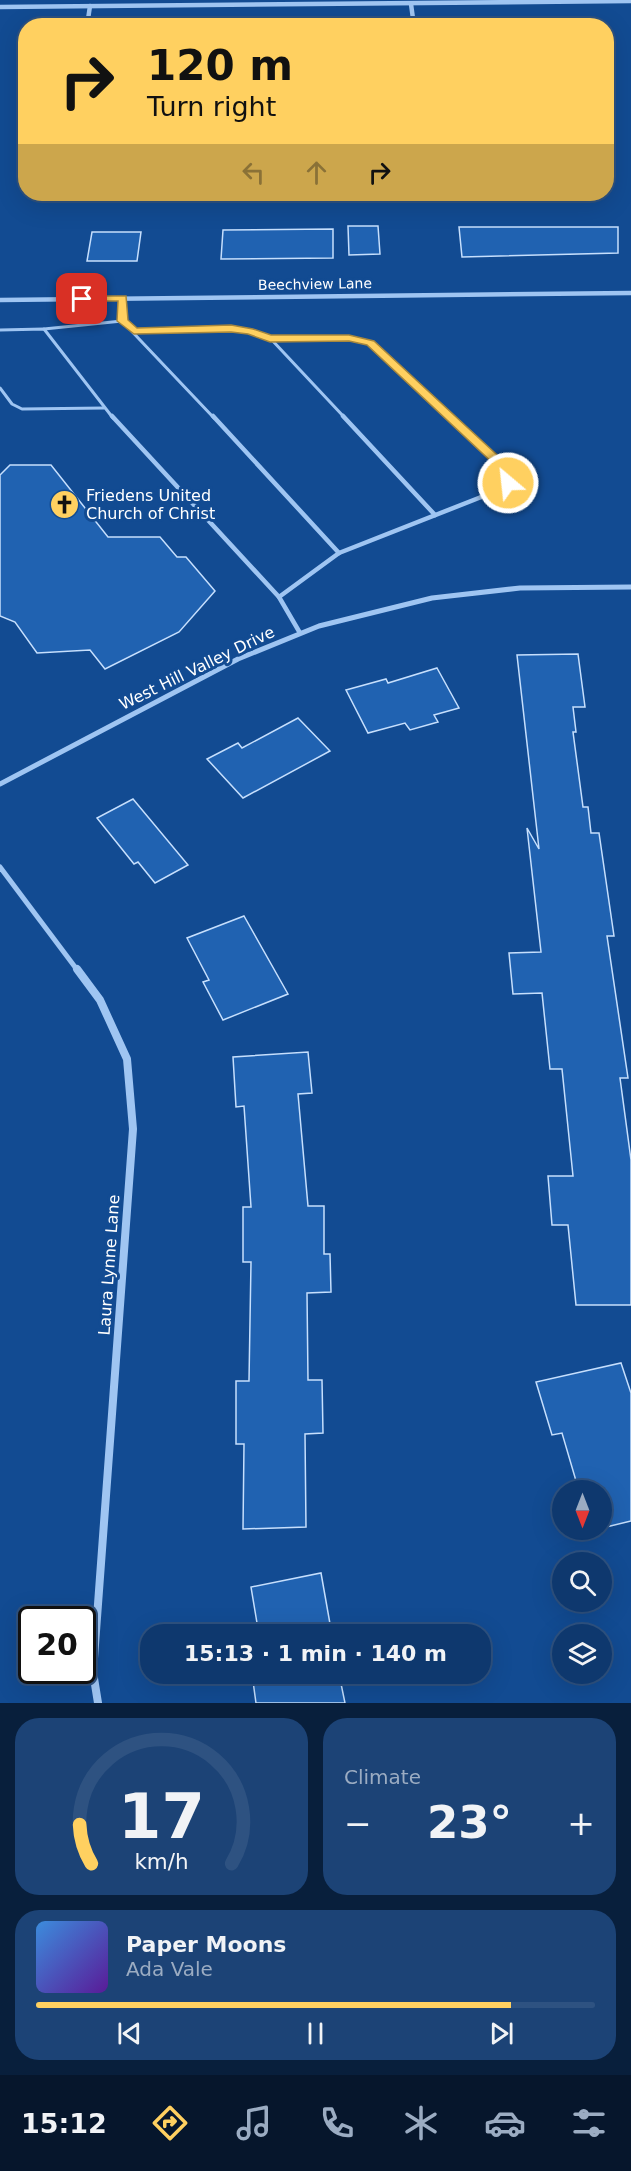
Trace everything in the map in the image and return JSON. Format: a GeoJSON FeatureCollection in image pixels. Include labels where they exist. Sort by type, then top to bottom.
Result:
{"type":"FeatureCollection","features":[{"type":"Feature","properties":{"kind":"street"},"geometry":{"type":"LineString","coordinates":[[0,7],[631,1]]}},
{"type":"Feature","properties":{"kind":"street"},"geometry":{"type":"LineString","coordinates":[[411,4],[413,18]]}},
{"type":"Feature","properties":{"kind":"street"},"geometry":{"type":"LineString","coordinates":[[88,18],[90,6]]}},
{"type":"Feature","properties":{"kind":"street","name":"Beechview Lane"},"geometry":{"type":"LineString","coordinates":[[0,300],[631,293]]}},
{"type":"Feature","properties":{"kind":"street","name":"West Hill Valley Drive"},"geometry":{"type":"LineString","coordinates":[[0,784],[238,659],[319,626],[432,598],[520,588],[631,588]]}},
{"type":"Feature","properties":{"kind":"street","name":"Laura Lynne Lane"},"geometry":{"type":"LineString","coordinates":[[0,867],[100,1000],[127,1059],[133,1129],[93,1672],[98,1703]]}},
{"type":"Feature","properties":{"kind":"lane"},"geometry":{"type":"LineString","coordinates":[[122,321],[123,298]]}},
{"type":"Feature","properties":{"kind":"lane"},"geometry":{"type":"LineString","coordinates":[[0,330],[44,329],[122,321],[134,331],[339,553]]}},
{"type":"Feature","properties":{"kind":"lane"},"geometry":{"type":"LineString","coordinates":[[134,331],[231,328],[250,331],[270,339],[349,338],[370,343],[504,467],[508,483],[499,490],[339,553],[279,597]]}},
{"type":"Feature","properties":{"kind":"lane"},"geometry":{"type":"LineString","coordinates":[[44,329],[104,408],[279,597],[300,633]]}},
{"type":"Feature","properties":{"kind":"lane"},"geometry":{"type":"LineString","coordinates":[[270,339],[435,515]]}},
{"type":"Feature","properties":{"kind":"lane"},"geometry":{"type":"LineString","coordinates":[[0,388],[12,404],[22,409],[104,408]]}},
{"type":"Feature","properties":{"kind":"building"},"geometry":{"type":"Polygon","coordinates":[[[348,226],[378,226],[380,254],[349,255],[348,226]]]}},
{"type":"Feature","properties":{"kind":"building"},"geometry":{"type":"Polygon","coordinates":[[[459,227],[618,227],[618,253],[462,257],[459,227]]]}},
{"type":"Feature","properties":{"kind":"building"},"geometry":{"type":"Polygon","coordinates":[[[333,229],[333,258],[221,259],[223,230],[333,229]]]}},
{"type":"Feature","properties":{"kind":"building"},"geometry":{"type":"Polygon","coordinates":[[[92,232],[141,232],[137,261],[87,261],[92,232]]]}},
{"type":"Feature","properties":{"kind":"building"},"geometry":{"type":"Polygon","coordinates":[[[10,465],[51,465],[108,537],[160,537],[177,557],[186,557],[215,591],[179,632],[105,669],[90,650],[37,653],[15,622],[0,616],[0,475],[10,465]]]}},
{"type":"Feature","properties":{"kind":"building"},"geometry":{"type":"Polygon","coordinates":[[[578,654],[585,707],[573,707],[576,732],[573,732],[583,807],[588,807],[591,833],[599,833],[614,936],[607,936],[628,1078],[620,1078],[631,1160],[631,1305],[576,1305],[568,1225],[552,1225],[548,1176],[573,1176],[562,1069],[550,1069],[542,993],[513,994],[509,953],[541,952],[527,828],[539,849],[517,655],[578,654]]]}},
{"type":"Feature","properties":{"kind":"building"},"geometry":{"type":"Polygon","coordinates":[[[437,668],[459,708],[434,715],[438,722],[410,730],[405,723],[368,733],[346,690],[386,679],[388,683],[437,668]]]}},
{"type":"Feature","properties":{"kind":"building"},"geometry":{"type":"Polygon","coordinates":[[[298,718],[330,751],[243,798],[207,759],[238,743],[242,748],[298,718]]]}},
{"type":"Feature","properties":{"kind":"building"},"geometry":{"type":"Polygon","coordinates":[[[133,799],[188,865],[155,883],[138,862],[134,864],[97,818],[133,799]]]}},
{"type":"Feature","properties":{"kind":"building"},"geometry":{"type":"Polygon","coordinates":[[[244,916],[288,994],[223,1020],[203,982],[209,980],[187,938],[244,916]]]}},
{"type":"Feature","properties":{"kind":"building"},"geometry":{"type":"Polygon","coordinates":[[[308,1052],[312,1093],[298,1094],[308,1206],[324,1206],[324,1254],[330,1254],[331,1292],[307,1293],[308,1380],[322,1380],[323,1433],[305,1434],[306,1527],[243,1529],[244,1444],[236,1444],[236,1381],[249,1381],[251,1262],[243,1262],[243,1207],[251,1207],[244,1106],[236,1107],[233,1057],[308,1052]]]}},
{"type":"Feature","properties":{"kind":"building"},"geometry":{"type":"Polygon","coordinates":[[[621,1363],[631,1393],[631,1521],[612,1526],[612,1480],[576,1480],[562,1433],[552,1435],[536,1382],[621,1363]]]}},
{"type":"Feature","properties":{"kind":"building"},"geometry":{"type":"Polygon","coordinates":[[[321,1573],[330,1624],[257,1624],[251,1587],[321,1573]]]}},
{"type":"Feature","properties":{"kind":"building"},"geometry":{"type":"Polygon","coordinates":[[[253,1684],[341,1684],[345,1703],[256,1703],[253,1684]]]}},
{"type":"Feature","properties":{"kind":"place","name":"Friedens United Church of Christ"},"geometry":{"type":"Point","coordinates":[65,504]}},
{"type":"Feature","properties":{"kind":"route"},"geometry":{"type":"LineString","coordinates":[[82,299],[123,298],[122,321],[134,331],[231,328],[250,331],[270,339],[349,338],[370,343],[504,467],[508,483]]}}]}
